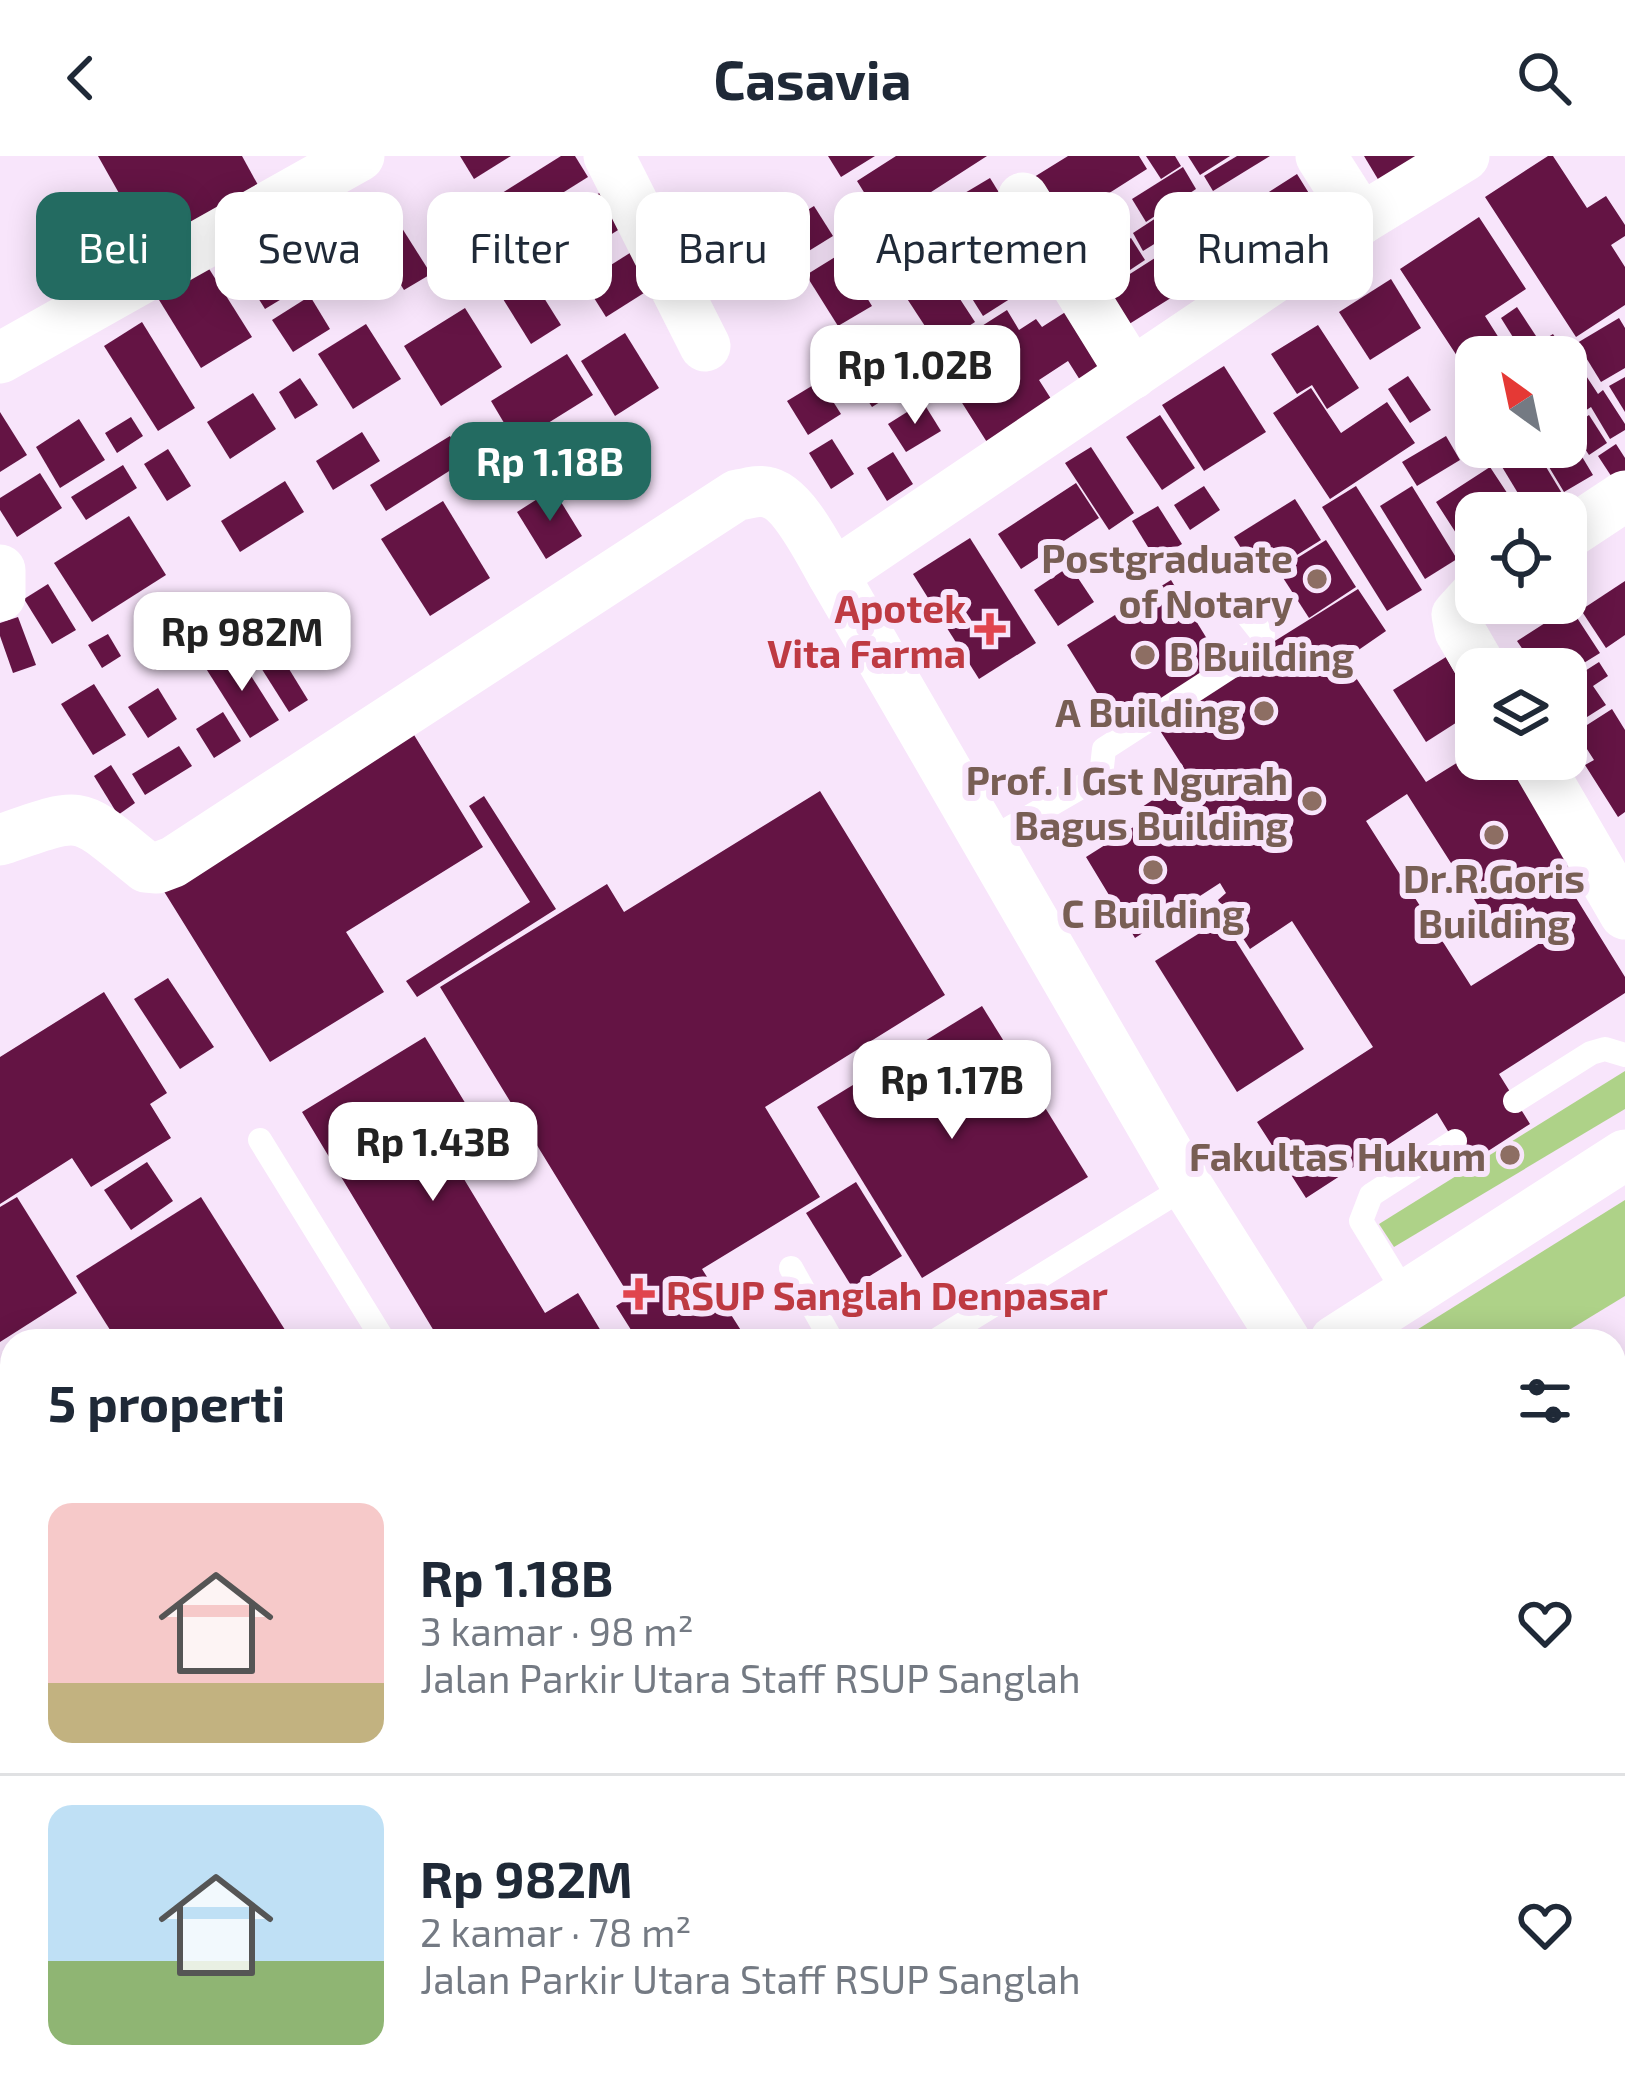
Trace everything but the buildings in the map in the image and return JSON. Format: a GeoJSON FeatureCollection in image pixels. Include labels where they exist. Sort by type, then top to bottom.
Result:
{"type":"FeatureCollection","features":[{"type":"Feature","properties":{"kind":"street"},"geometry":{"type":"LineString","coordinates":[[0,358],[359,156]]}},
{"type":"Feature","properties":{"kind":"street"},"geometry":{"type":"LineString","coordinates":[[609,156],[705,346]]}},
{"type":"Feature","properties":{"kind":"street"},"geometry":{"type":"LineString","coordinates":[[1321,156],[1344,192]]}},
{"type":"Feature","properties":{"kind":"street"},"geometry":{"type":"LineString","coordinates":[[1373,212],[1463,156]]}},
{"type":"Feature","properties":{"kind":"street"},"geometry":{"type":"LineString","coordinates":[[1086,300],[1132,374]]}},
{"type":"Feature","properties":{"kind":"street"},"geometry":{"type":"LineString","coordinates":[[833,575],[1241,300]]}},
{"type":"Feature","properties":{"kind":"street"},"geometry":{"type":"LineString","coordinates":[[0,840],[77,818],[90,822],[146,867],[173,862],[737,495],[765,491],[780,497],[833,575],[1187,1186],[1277,1329]]}},
{"type":"Feature","properties":{"kind":"street"},"geometry":{"type":"LineString","coordinates":[[1587,524],[1622,505]]}},
{"type":"Feature","properties":{"kind":"street"},"geometry":{"type":"LineString","coordinates":[[0,570],[0,596]]}},
{"type":"Feature","properties":{"kind":"street"},"geometry":{"type":"LineString","coordinates":[[1549,780],[1618,885]]}},
{"type":"Feature","properties":{"kind":"street"},"geometry":{"type":"LineString","coordinates":[[1353,1329],[1625,1155]]}},
{"type":"Feature","properties":{"kind":"lane"},"geometry":{"type":"LineString","coordinates":[[986,842],[1093,780],[1102,767],[1104,749],[1260,649],[1263,635],[1248,616]]}},
{"type":"Feature","properties":{"kind":"lane"},"geometry":{"type":"LineString","coordinates":[[1516,1101],[1591,1053],[1605,1049],[1625,1055]]}},
{"type":"Feature","properties":{"kind":"lane"},"geometry":{"type":"LineString","coordinates":[[260,1140],[377,1329]]}},
{"type":"Feature","properties":{"kind":"lane"},"geometry":{"type":"LineString","coordinates":[[1406,1294],[1361,1221],[1371,1195],[1455,1141]]}},
{"type":"Feature","properties":{"kind":"lane"},"geometry":{"type":"LineString","coordinates":[[954,1329],[1187,1186]]}},
{"type":"Feature","properties":{"kind":"lane"},"geometry":{"type":"LineString","coordinates":[[790,1268],[825,1329]]}},
{"type":"Feature","properties":{"kind":"green space"},"geometry":{"type":"Polygon","coordinates":[[[1625,1071],[1625,1109],[1394,1247],[1379,1224],[1625,1071]]]}},
{"type":"Feature","properties":{"kind":"green space"},"geometry":{"type":"Polygon","coordinates":[[[1625,1200],[1625,1296],[1571,1329],[1418,1329],[1625,1200]]]}},
{"type":"Feature","properties":{"kind":"place","name":"Postgraduate of Notary"},"geometry":{"type":"Point","coordinates":[1317,579]}},
{"type":"Feature","properties":{"kind":"place","name":"Apotek Vita Farma"},"geometry":{"type":"Point","coordinates":[990,629]}},
{"type":"Feature","properties":{"kind":"place","name":"B Building"},"geometry":{"type":"Point","coordinates":[1145,655]}},
{"type":"Feature","properties":{"kind":"place","name":"A Building"},"geometry":{"type":"Point","coordinates":[1264,711]}},
{"type":"Feature","properties":{"kind":"place","name":"Prof. I Gst Ngurah Bagus Building"},"geometry":{"type":"Point","coordinates":[1312,801]}},
{"type":"Feature","properties":{"kind":"place","name":"Dr.R.Goris Building"},"geometry":{"type":"Point","coordinates":[1494,835]}},
{"type":"Feature","properties":{"kind":"place","name":"C Building"},"geometry":{"type":"Point","coordinates":[1153,870]}},
{"type":"Feature","properties":{"kind":"place","name":"Fakultas Hukum"},"geometry":{"type":"Point","coordinates":[1510,1155]}},
{"type":"Feature","properties":{"kind":"place","name":"RSUP Sanglah Denpasar"},"geometry":{"type":"Point","coordinates":[639,1294]}}]}
